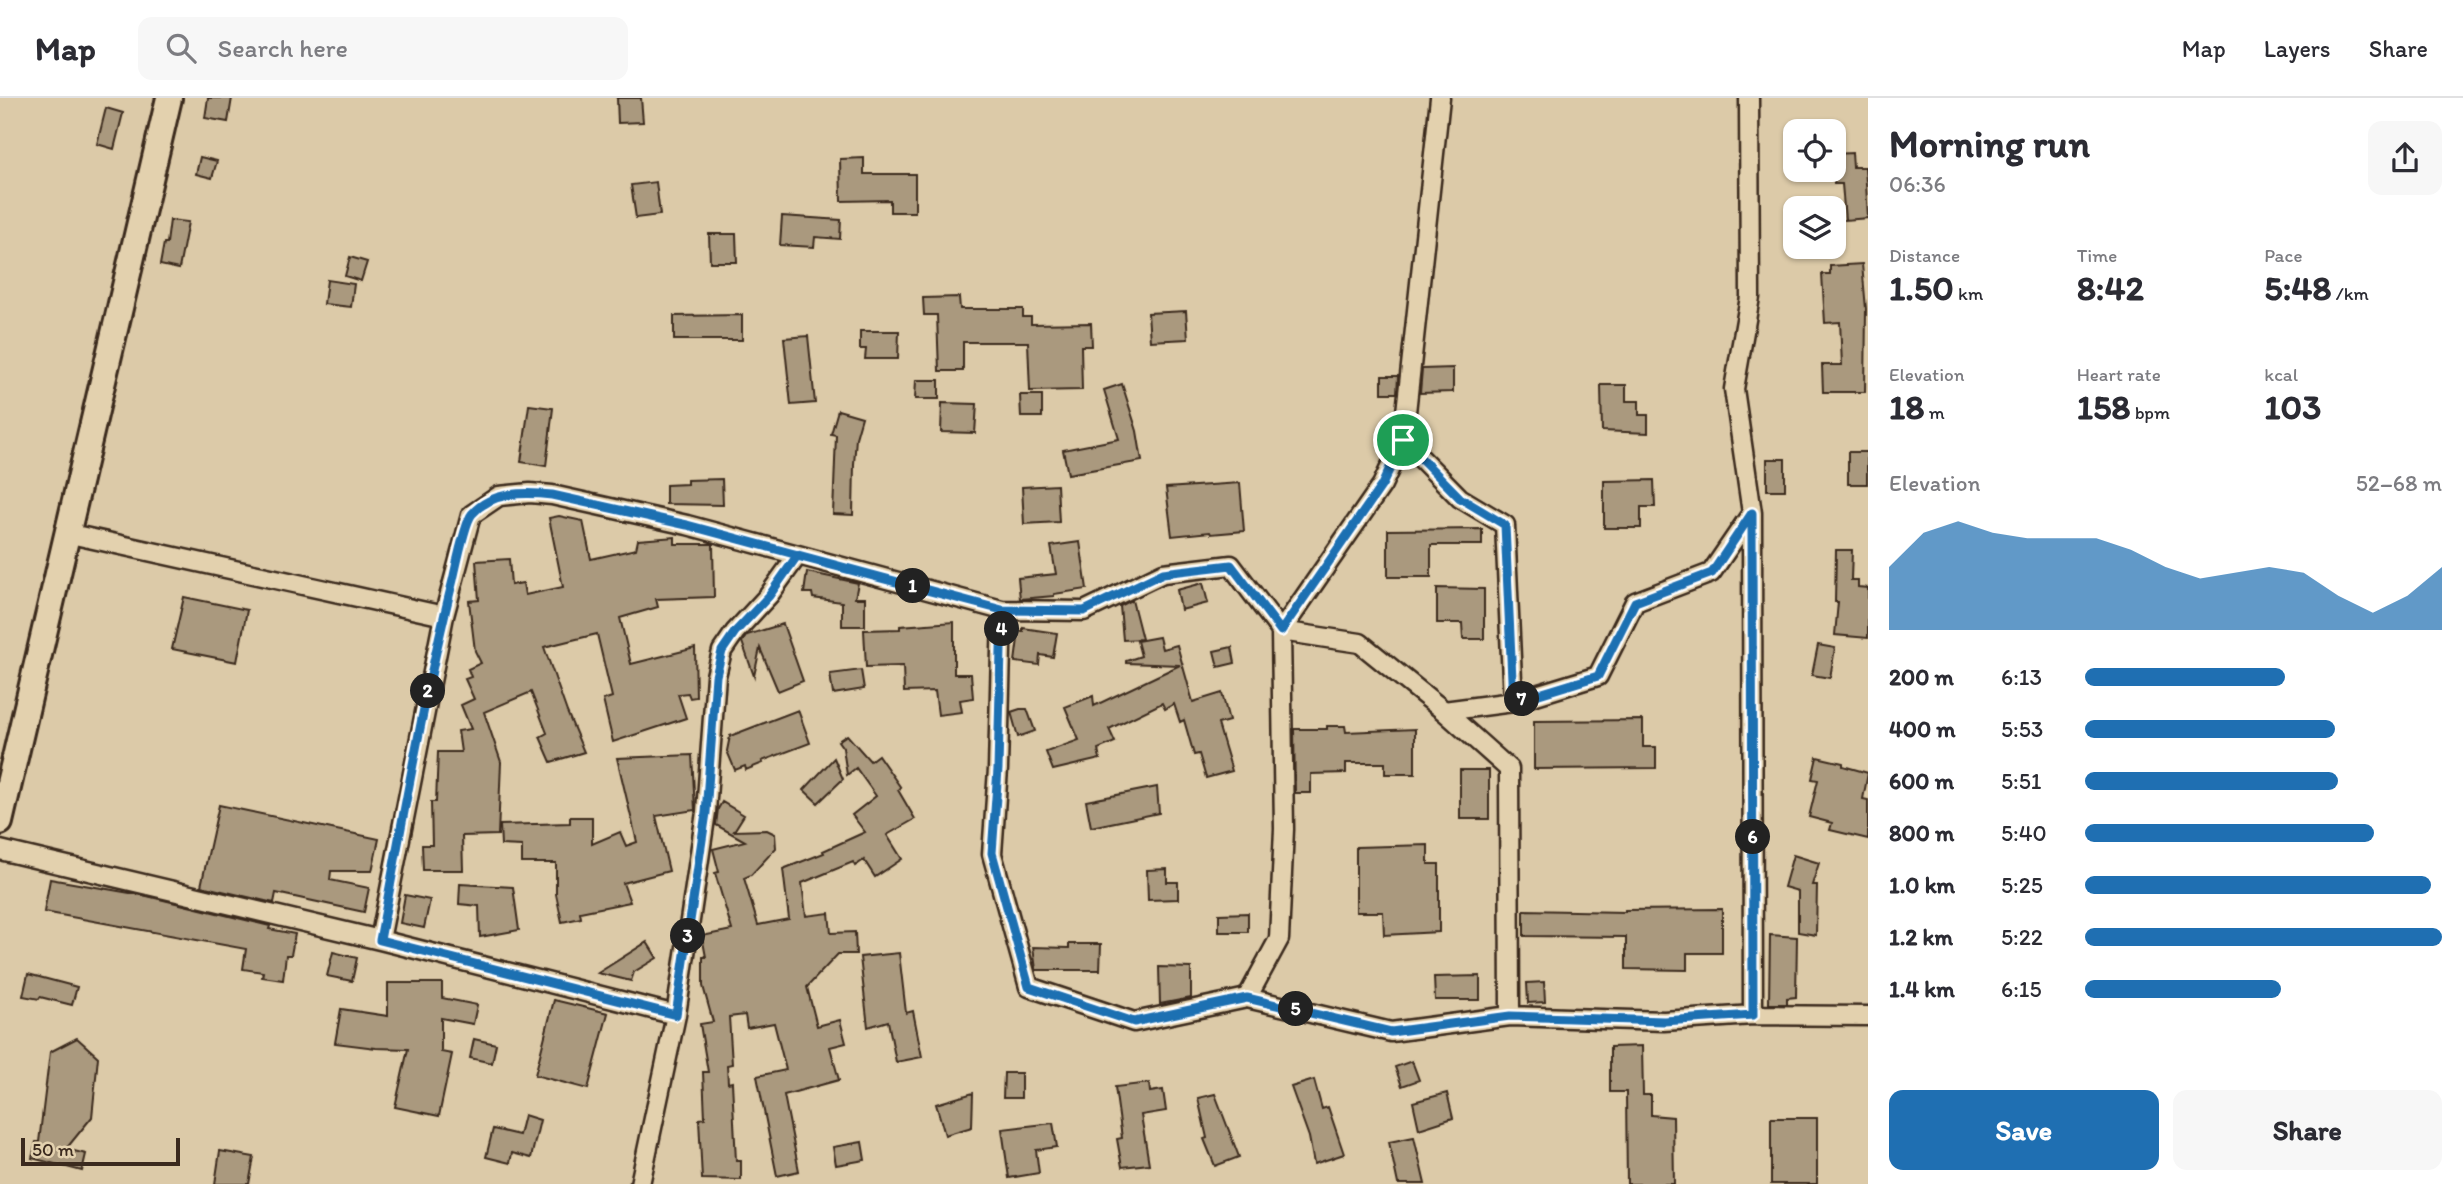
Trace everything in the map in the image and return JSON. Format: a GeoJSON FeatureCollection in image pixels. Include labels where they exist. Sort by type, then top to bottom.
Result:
{"type":"FeatureCollection","features":[{"type":"Feature","properties":{"kind":"main road"},"geometry":{"type":"LineString","coordinates":[[0,822],[169,98]]}},
{"type":"Feature","properties":{"kind":"street"},"geometry":{"type":"LineString","coordinates":[[1247,998],[1279,939],[1284,829],[1281,631],[1382,485],[1403,440],[1440,98]]}},
{"type":"Feature","properties":{"kind":"street"},"geometry":{"type":"LineString","coordinates":[[1749,98],[1751,297],[1734,389],[1752,513],[1753,1015]]}},
{"type":"Feature","properties":{"kind":"street"},"geometry":{"type":"LineString","coordinates":[[1403,440],[1460,498],[1505,525],[1513,702]]}},
{"type":"Feature","properties":{"kind":"street"},"geometry":{"type":"LineString","coordinates":[[380,940],[444,616],[471,515],[499,496],[530,493],[552,495],[687,525],[1002,610],[1084,611],[1163,573],[1231,565],[1281,631],[1360,643],[1510,769],[1510,1016]]}},
{"type":"Feature","properties":{"kind":"street"},"geometry":{"type":"LineString","coordinates":[[1444,711],[1513,702],[1598,676],[1635,602],[1712,573],[1752,513]]}},
{"type":"Feature","properties":{"kind":"street"},"geometry":{"type":"LineString","coordinates":[[66,533],[444,616]]}},
{"type":"Feature","properties":{"kind":"street"},"geometry":{"type":"LineString","coordinates":[[640,1184],[676,1015],[706,813],[716,676],[722,651],[735,632],[769,596],[797,556]]}},
{"type":"Feature","properties":{"kind":"street"},"geometry":{"type":"LineString","coordinates":[[1002,610],[998,769],[992,853],[1029,987],[1134,1022],[1247,998],[1391,1032],[1510,1016],[1664,1021],[1753,1015],[1868,1016]]}},
{"type":"Feature","properties":{"kind":"street"},"geometry":{"type":"LineString","coordinates":[[0,850],[380,940],[676,1015]]}},
{"type":"Feature","properties":{"kind":"building"},"geometry":{"type":"Polygon","coordinates":[[[208,98],[232,98],[228,122],[205,118],[208,98]]]}},
{"type":"Feature","properties":{"kind":"building"},"geometry":{"type":"Polygon","coordinates":[[[617,98],[641,98],[643,122],[618,123],[617,98]]]}},
{"type":"Feature","properties":{"kind":"building"},"geometry":{"type":"Polygon","coordinates":[[[106,108],[123,113],[114,149],[97,144],[106,108]]]}},
{"type":"Feature","properties":{"kind":"building"},"geometry":{"type":"Polygon","coordinates":[[[1846,153],[1852,153],[1853,167],[1865,167],[1868,218],[1846,220],[1846,196],[1843,196],[1842,184],[1834,182],[1846,182],[1846,153]]]}},
{"type":"Feature","properties":{"kind":"building"},"geometry":{"type":"Polygon","coordinates":[[[200,157],[217,161],[212,178],[196,174],[200,157]]]}},
{"type":"Feature","properties":{"kind":"building"},"geometry":{"type":"Polygon","coordinates":[[[864,158],[864,174],[915,174],[915,212],[890,212],[890,200],[841,201],[840,159],[864,158]]]}},
{"type":"Feature","properties":{"kind":"building"},"geometry":{"type":"Polygon","coordinates":[[[656,182],[660,215],[636,218],[631,185],[656,182]]]}},
{"type":"Feature","properties":{"kind":"building"},"geometry":{"type":"Polygon","coordinates":[[[782,216],[841,220],[840,239],[815,237],[814,247],[780,245],[782,216]]]}},
{"type":"Feature","properties":{"kind":"building"},"geometry":{"type":"Polygon","coordinates":[[[170,220],[188,222],[179,269],[160,265],[170,220]]]}},
{"type":"Feature","properties":{"kind":"building"},"geometry":{"type":"Polygon","coordinates":[[[709,234],[736,234],[737,262],[710,262],[709,234]]]}},
{"type":"Feature","properties":{"kind":"building"},"geometry":{"type":"Polygon","coordinates":[[[350,257],[367,262],[361,281],[345,276],[350,257]]]}},
{"type":"Feature","properties":{"kind":"building"},"geometry":{"type":"Polygon","coordinates":[[[1862,264],[1866,309],[1865,392],[1823,392],[1822,365],[1842,365],[1840,322],[1825,323],[1822,274],[1830,274],[1830,266],[1862,264]]]}},
{"type":"Feature","properties":{"kind":"building"},"geometry":{"type":"Polygon","coordinates":[[[327,280],[354,284],[351,307],[324,304],[327,280]]]}},
{"type":"Feature","properties":{"kind":"building"},"geometry":{"type":"Polygon","coordinates":[[[959,297],[960,309],[1023,309],[1023,317],[1031,317],[1031,324],[1091,323],[1092,346],[1081,346],[1082,390],[1030,391],[1028,342],[963,342],[963,371],[939,371],[937,315],[924,315],[923,298],[959,297]]]}},
{"type":"Feature","properties":{"kind":"building"},"geometry":{"type":"Polygon","coordinates":[[[1186,311],[1188,339],[1150,341],[1148,313],[1186,311]]]}},
{"type":"Feature","properties":{"kind":"building"},"geometry":{"type":"Polygon","coordinates":[[[742,315],[742,340],[674,340],[674,316],[742,315]]]}},
{"type":"Feature","properties":{"kind":"building"},"geometry":{"type":"Polygon","coordinates":[[[860,331],[899,331],[898,359],[865,359],[866,349],[860,349],[860,331]]]}},
{"type":"Feature","properties":{"kind":"building"},"geometry":{"type":"Polygon","coordinates":[[[808,336],[815,403],[791,405],[784,338],[808,336]]]}},
{"type":"Feature","properties":{"kind":"building"},"geometry":{"type":"Polygon","coordinates":[[[1453,368],[1453,392],[1420,393],[1422,369],[1453,368]]]}},
{"type":"Feature","properties":{"kind":"building"},"geometry":{"type":"Polygon","coordinates":[[[1382,376],[1398,376],[1397,393],[1382,393],[1382,376]]]}},
{"type":"Feature","properties":{"kind":"building"},"geometry":{"type":"Polygon","coordinates":[[[916,380],[939,380],[939,399],[915,399],[916,380]]]}},
{"type":"Feature","properties":{"kind":"building"},"geometry":{"type":"Polygon","coordinates":[[[1122,384],[1137,431],[1142,461],[1068,474],[1063,450],[1119,439],[1104,390],[1122,384]]]}},
{"type":"Feature","properties":{"kind":"building"},"geometry":{"type":"Polygon","coordinates":[[[1601,385],[1626,385],[1626,401],[1639,401],[1639,415],[1648,415],[1648,433],[1602,431],[1601,385]]]}},
{"type":"Feature","properties":{"kind":"building"},"geometry":{"type":"Polygon","coordinates":[[[1020,395],[1042,395],[1042,417],[1021,417],[1020,395]]]}},
{"type":"Feature","properties":{"kind":"building"},"geometry":{"type":"Polygon","coordinates":[[[942,403],[977,404],[975,433],[941,432],[942,403]]]}},
{"type":"Feature","properties":{"kind":"building"},"geometry":{"type":"Polygon","coordinates":[[[529,405],[553,408],[546,466],[521,462],[529,405]]]}},
{"type":"Feature","properties":{"kind":"building"},"geometry":{"type":"Polygon","coordinates":[[[838,410],[862,417],[856,438],[853,515],[833,514],[836,435],[831,434],[838,410]]]}},
{"type":"Feature","properties":{"kind":"building"},"geometry":{"type":"Polygon","coordinates":[[[1848,452],[1867,452],[1867,484],[1848,484],[1848,452]]]}},
{"type":"Feature","properties":{"kind":"building"},"geometry":{"type":"Polygon","coordinates":[[[1767,459],[1785,459],[1785,490],[1767,490],[1767,459]]]}},
{"type":"Feature","properties":{"kind":"building"},"geometry":{"type":"Polygon","coordinates":[[[722,479],[723,505],[666,504],[666,485],[687,484],[687,480],[722,479]]]}},
{"type":"Feature","properties":{"kind":"building"},"geometry":{"type":"Polygon","coordinates":[[[1654,480],[1655,507],[1641,507],[1641,528],[1604,528],[1604,481],[1654,480]]]}},
{"type":"Feature","properties":{"kind":"building"},"geometry":{"type":"Polygon","coordinates":[[[1240,483],[1244,531],[1172,536],[1166,488],[1240,483]]]}},
{"type":"Feature","properties":{"kind":"building"},"geometry":{"type":"Polygon","coordinates":[[[1057,485],[1059,522],[1024,524],[1022,487],[1057,485]]]}},
{"type":"Feature","properties":{"kind":"building"},"geometry":{"type":"Polygon","coordinates":[[[559,516],[583,521],[591,559],[636,549],[638,540],[675,537],[675,544],[713,544],[714,597],[656,599],[658,607],[620,618],[631,664],[695,648],[696,697],[690,698],[688,693],[678,694],[686,718],[613,742],[603,700],[612,697],[597,634],[544,647],[584,752],[551,762],[540,737],[547,733],[531,692],[484,712],[501,762],[498,835],[462,836],[463,870],[423,870],[422,845],[432,845],[431,802],[436,802],[438,752],[461,752],[458,731],[471,729],[461,705],[474,699],[465,679],[471,677],[468,669],[481,663],[475,651],[469,601],[479,600],[476,561],[509,559],[511,585],[523,583],[525,595],[563,587],[549,518],[559,516]]]}},
{"type":"Feature","properties":{"kind":"building"},"geometry":{"type":"Polygon","coordinates":[[[1482,529],[1482,545],[1431,545],[1431,577],[1388,577],[1388,530],[1482,529]]]}},
{"type":"Feature","properties":{"kind":"building"},"geometry":{"type":"Polygon","coordinates":[[[1080,542],[1087,589],[1020,599],[1018,578],[1056,574],[1051,546],[1080,542]]]}},
{"type":"Feature","properties":{"kind":"building"},"geometry":{"type":"Polygon","coordinates":[[[1836,550],[1852,550],[1851,580],[1858,580],[1858,587],[1868,588],[1868,638],[1835,635],[1838,602],[1835,602],[1836,550]]]}},
{"type":"Feature","properties":{"kind":"building"},"geometry":{"type":"Polygon","coordinates":[[[807,572],[858,583],[855,598],[865,598],[865,626],[842,626],[842,602],[813,598],[812,593],[804,593],[807,572]]]}},
{"type":"Feature","properties":{"kind":"building"},"geometry":{"type":"Polygon","coordinates":[[[1203,583],[1208,603],[1181,610],[1177,590],[1203,583]]]}},
{"type":"Feature","properties":{"kind":"building"},"geometry":{"type":"Polygon","coordinates":[[[1437,588],[1484,589],[1484,639],[1463,639],[1462,623],[1437,623],[1437,588]]]}},
{"type":"Feature","properties":{"kind":"building"},"geometry":{"type":"Polygon","coordinates":[[[184,597],[247,610],[237,662],[172,649],[184,597]]]}},
{"type":"Feature","properties":{"kind":"building"},"geometry":{"type":"Polygon","coordinates":[[[1132,600],[1142,639],[1123,640],[1120,606],[1132,600]]]}},
{"type":"Feature","properties":{"kind":"building"},"geometry":{"type":"Polygon","coordinates":[[[954,622],[954,674],[971,674],[973,698],[960,700],[962,712],[938,715],[935,691],[904,692],[903,666],[866,667],[864,630],[900,629],[900,626],[954,622]]]}},
{"type":"Feature","properties":{"kind":"building"},"geometry":{"type":"Polygon","coordinates":[[[783,624],[803,681],[778,691],[760,648],[754,676],[742,642],[747,635],[783,624]]]}},
{"type":"Feature","properties":{"kind":"building"},"geometry":{"type":"Polygon","coordinates":[[[1023,628],[1057,633],[1053,657],[1040,655],[1039,665],[1015,662],[1019,631],[1023,631],[1023,628]]]}},
{"type":"Feature","properties":{"kind":"building"},"geometry":{"type":"Polygon","coordinates":[[[1159,637],[1162,649],[1177,645],[1193,702],[1222,693],[1229,721],[1218,724],[1232,771],[1206,778],[1199,754],[1194,755],[1184,720],[1180,722],[1174,704],[1165,709],[1162,703],[1109,729],[1115,742],[1098,749],[1100,759],[1053,770],[1046,752],[1079,740],[1065,707],[1093,696],[1094,706],[1180,665],[1126,663],[1141,656],[1137,641],[1159,637]]]}},
{"type":"Feature","properties":{"kind":"building"},"geometry":{"type":"Polygon","coordinates":[[[1818,645],[1835,648],[1830,678],[1812,675],[1818,645]]]}},
{"type":"Feature","properties":{"kind":"building"},"geometry":{"type":"Polygon","coordinates":[[[1232,647],[1235,663],[1218,667],[1214,651],[1232,647]]]}},
{"type":"Feature","properties":{"kind":"building"},"geometry":{"type":"Polygon","coordinates":[[[861,670],[864,689],[833,694],[830,674],[861,670]]]}},
{"type":"Feature","properties":{"kind":"building"},"geometry":{"type":"Polygon","coordinates":[[[1027,709],[1035,731],[1018,737],[1011,712],[1027,709]]]}},
{"type":"Feature","properties":{"kind":"building"},"geometry":{"type":"Polygon","coordinates":[[[798,710],[810,743],[746,770],[745,766],[735,770],[727,751],[730,736],[798,710]]]}},
{"type":"Feature","properties":{"kind":"building"},"geometry":{"type":"Polygon","coordinates":[[[1643,720],[1643,747],[1656,747],[1656,768],[1534,769],[1534,721],[1643,720]]]}},
{"type":"Feature","properties":{"kind":"building"},"geometry":{"type":"Polygon","coordinates":[[[1327,726],[1345,726],[1346,732],[1415,729],[1415,774],[1385,774],[1385,763],[1346,763],[1346,773],[1311,774],[1311,793],[1295,793],[1294,729],[1327,729],[1327,726]]]}},
{"type":"Feature","properties":{"kind":"building"},"geometry":{"type":"Polygon","coordinates":[[[847,735],[870,761],[878,755],[901,788],[898,790],[915,819],[887,835],[902,859],[875,877],[864,860],[855,866],[853,862],[802,883],[806,916],[829,913],[831,933],[855,932],[856,954],[838,954],[807,987],[817,1026],[840,1020],[846,1043],[830,1047],[839,1080],[784,1095],[799,1171],[777,1176],[757,1076],[786,1070],[774,1023],[747,1028],[745,1015],[729,1017],[732,1064],[727,1065],[728,1083],[732,1082],[736,1161],[741,1161],[741,1180],[702,1179],[699,1119],[705,1118],[703,1072],[708,1072],[700,1024],[713,1022],[703,986],[703,957],[706,957],[702,936],[732,930],[715,873],[719,872],[713,849],[745,841],[716,825],[718,809],[722,802],[744,815],[734,831],[767,830],[775,834],[776,848],[751,875],[744,878],[758,925],[789,919],[783,869],[824,853],[823,851],[865,832],[852,815],[876,796],[856,768],[847,775],[843,748],[838,741],[847,735]]]}},
{"type":"Feature","properties":{"kind":"building"},"geometry":{"type":"Polygon","coordinates":[[[692,755],[695,810],[656,816],[669,871],[623,883],[630,902],[580,912],[581,918],[562,922],[556,894],[556,863],[522,863],[522,846],[501,845],[500,825],[570,823],[570,817],[592,817],[592,844],[620,832],[626,846],[637,842],[617,758],[692,755]]]}},
{"type":"Feature","properties":{"kind":"building"},"geometry":{"type":"Polygon","coordinates":[[[1817,757],[1868,773],[1863,799],[1868,800],[1868,839],[1830,830],[1832,823],[1809,817],[1818,780],[1812,779],[1817,757]]]}},
{"type":"Feature","properties":{"kind":"building"},"geometry":{"type":"Polygon","coordinates":[[[834,758],[843,779],[818,803],[804,790],[834,758]]]}},
{"type":"Feature","properties":{"kind":"building"},"geometry":{"type":"Polygon","coordinates":[[[1460,770],[1489,770],[1489,819],[1460,819],[1460,770]]]}},
{"type":"Feature","properties":{"kind":"building"},"geometry":{"type":"Polygon","coordinates":[[[1157,787],[1159,813],[1091,827],[1086,801],[1157,787]]]}},
{"type":"Feature","properties":{"kind":"building"},"geometry":{"type":"Polygon","coordinates":[[[219,805],[379,839],[372,871],[331,871],[330,880],[369,888],[364,912],[276,893],[274,903],[201,886],[219,805]]]}},
{"type":"Feature","properties":{"kind":"building"},"geometry":{"type":"Polygon","coordinates":[[[1428,845],[1428,864],[1439,864],[1439,932],[1384,935],[1383,912],[1356,912],[1356,847],[1428,845]]]}},
{"type":"Feature","properties":{"kind":"building"},"geometry":{"type":"Polygon","coordinates":[[[1793,855],[1819,863],[1812,885],[1817,885],[1816,935],[1798,932],[1798,891],[1784,887],[1793,855]]]}},
{"type":"Feature","properties":{"kind":"building"},"geometry":{"type":"Polygon","coordinates":[[[1167,869],[1167,882],[1178,882],[1178,899],[1148,900],[1147,870],[1167,869]]]}},
{"type":"Feature","properties":{"kind":"building"},"geometry":{"type":"Polygon","coordinates":[[[50,879],[147,896],[295,934],[291,955],[286,955],[283,980],[262,977],[263,972],[243,969],[246,949],[44,912],[50,879]]]}},
{"type":"Feature","properties":{"kind":"building"},"geometry":{"type":"Polygon","coordinates":[[[460,884],[513,887],[519,930],[480,937],[479,906],[459,904],[460,884]]]}},
{"type":"Feature","properties":{"kind":"building"},"geometry":{"type":"Polygon","coordinates":[[[405,895],[430,900],[424,928],[400,923],[405,895]]]}},
{"type":"Feature","properties":{"kind":"building"},"geometry":{"type":"Polygon","coordinates":[[[1722,909],[1722,953],[1687,953],[1687,970],[1626,969],[1626,937],[1524,936],[1524,910],[1625,912],[1722,909]]]}},
{"type":"Feature","properties":{"kind":"building"},"geometry":{"type":"Polygon","coordinates":[[[1248,913],[1248,932],[1219,932],[1219,914],[1248,913]]]}},
{"type":"Feature","properties":{"kind":"building"},"geometry":{"type":"Polygon","coordinates":[[[1770,935],[1797,937],[1796,997],[1787,998],[1787,1004],[1769,1004],[1770,935]]]}},
{"type":"Feature","properties":{"kind":"building"},"geometry":{"type":"Polygon","coordinates":[[[647,942],[657,958],[634,972],[631,981],[598,973],[647,942]]]}},
{"type":"Feature","properties":{"kind":"building"},"geometry":{"type":"Polygon","coordinates":[[[1069,944],[1101,944],[1100,970],[1036,970],[1033,947],[1069,948],[1069,944]]]}},
{"type":"Feature","properties":{"kind":"building"},"geometry":{"type":"Polygon","coordinates":[[[333,952],[357,958],[352,981],[327,976],[333,952]]]}},
{"type":"Feature","properties":{"kind":"building"},"geometry":{"type":"Polygon","coordinates":[[[899,953],[906,1013],[913,1011],[922,1057],[896,1062],[888,1021],[868,1027],[860,957],[899,953]]]}},
{"type":"Feature","properties":{"kind":"building"},"geometry":{"type":"Polygon","coordinates":[[[1159,967],[1191,968],[1191,998],[1160,1004],[1159,967]]]}},
{"type":"Feature","properties":{"kind":"building"},"geometry":{"type":"Polygon","coordinates":[[[28,974],[77,987],[72,1005],[23,996],[28,974]]]}},
{"type":"Feature","properties":{"kind":"building"},"geometry":{"type":"Polygon","coordinates":[[[1480,976],[1480,1000],[1435,1000],[1434,977],[1480,976]]]}},
{"type":"Feature","properties":{"kind":"building"},"geometry":{"type":"Polygon","coordinates":[[[1544,982],[1545,1002],[1528,1003],[1527,983],[1544,982]]]}},
{"type":"Feature","properties":{"kind":"building"},"geometry":{"type":"Polygon","coordinates":[[[388,983],[442,983],[442,998],[477,1005],[473,1024],[441,1018],[441,1052],[452,1054],[439,1116],[395,1107],[408,1049],[335,1043],[341,1009],[388,1016],[388,983]]]}},
{"type":"Feature","properties":{"kind":"building"},"geometry":{"type":"Polygon","coordinates":[[[554,1000],[608,1013],[588,1089],[535,1075],[554,1000]]]}},
{"type":"Feature","properties":{"kind":"building"},"geometry":{"type":"Polygon","coordinates":[[[77,1038],[98,1057],[92,1117],[66,1149],[86,1154],[82,1171],[32,1158],[36,1142],[39,1142],[50,1052],[77,1038]]]}},
{"type":"Feature","properties":{"kind":"building"},"geometry":{"type":"Polygon","coordinates":[[[474,1039],[496,1044],[492,1063],[470,1058],[474,1039]]]}},
{"type":"Feature","properties":{"kind":"building"},"geometry":{"type":"Polygon","coordinates":[[[1642,1046],[1643,1095],[1651,1095],[1651,1115],[1673,1117],[1674,1184],[1627,1184],[1626,1092],[1610,1092],[1610,1047],[1642,1046]]]}},
{"type":"Feature","properties":{"kind":"building"},"geometry":{"type":"Polygon","coordinates":[[[1412,1061],[1419,1080],[1402,1086],[1395,1067],[1412,1061]]]}},
{"type":"Feature","properties":{"kind":"building"},"geometry":{"type":"Polygon","coordinates":[[[1004,1073],[1021,1073],[1021,1098],[1003,1098],[1004,1073]]]}},
{"type":"Feature","properties":{"kind":"building"},"geometry":{"type":"Polygon","coordinates":[[[1314,1080],[1322,1109],[1328,1107],[1344,1154],[1314,1164],[1309,1137],[1291,1087],[1314,1080]]]}},
{"type":"Feature","properties":{"kind":"building"},"geometry":{"type":"Polygon","coordinates":[[[1149,1083],[1150,1092],[1163,1090],[1166,1111],[1141,1115],[1149,1164],[1122,1167],[1117,1139],[1122,1138],[1115,1087],[1149,1083]]]}},
{"type":"Feature","properties":{"kind":"building"},"geometry":{"type":"Polygon","coordinates":[[[973,1093],[972,1127],[945,1135],[936,1104],[973,1093]]]}},
{"type":"Feature","properties":{"kind":"building"},"geometry":{"type":"Polygon","coordinates":[[[1447,1093],[1453,1118],[1419,1129],[1413,1102],[1447,1093]]]}},
{"type":"Feature","properties":{"kind":"building"},"geometry":{"type":"Polygon","coordinates":[[[1215,1094],[1239,1157],[1215,1166],[1204,1139],[1207,1138],[1198,1098],[1215,1094]]]}},
{"type":"Feature","properties":{"kind":"building"},"geometry":{"type":"Polygon","coordinates":[[[524,1115],[540,1120],[531,1158],[512,1153],[510,1163],[486,1157],[493,1129],[519,1135],[524,1115]]]}},
{"type":"Feature","properties":{"kind":"building"},"geometry":{"type":"Polygon","coordinates":[[[1771,1118],[1817,1118],[1817,1184],[1771,1184],[1771,1118]]]}},
{"type":"Feature","properties":{"kind":"building"},"geometry":{"type":"Polygon","coordinates":[[[1053,1123],[1057,1147],[1036,1150],[1039,1173],[1009,1178],[1002,1129],[1053,1123]]]}},
{"type":"Feature","properties":{"kind":"building"},"geometry":{"type":"Polygon","coordinates":[[[1414,1137],[1425,1184],[1398,1184],[1389,1142],[1414,1137]]]}},
{"type":"Feature","properties":{"kind":"building"},"geometry":{"type":"Polygon","coordinates":[[[862,1142],[865,1160],[836,1165],[833,1147],[862,1142]]]}},
{"type":"Feature","properties":{"kind":"building"},"geometry":{"type":"Polygon","coordinates":[[[220,1151],[254,1157],[249,1184],[215,1184],[220,1151]]]}},
{"type":"Feature","properties":{"kind":"route"},"geometry":{"type":"LineString","coordinates":[[1403,440],[1382,485],[1281,631],[1231,565],[1163,573],[1084,611],[1002,610],[687,525],[552,495],[530,493],[499,496],[471,515],[460,551],[433,666],[380,940],[676,1015],[706,813],[716,676],[722,651],[735,632],[769,596],[797,556],[1002,610],[998,769],[992,853],[1029,987],[1134,1022],[1247,998],[1391,1032],[1510,1016],[1664,1021],[1753,1015],[1752,513],[1712,573],[1635,602],[1598,676],[1513,702],[1505,525],[1460,498],[1403,440]]}}]}
